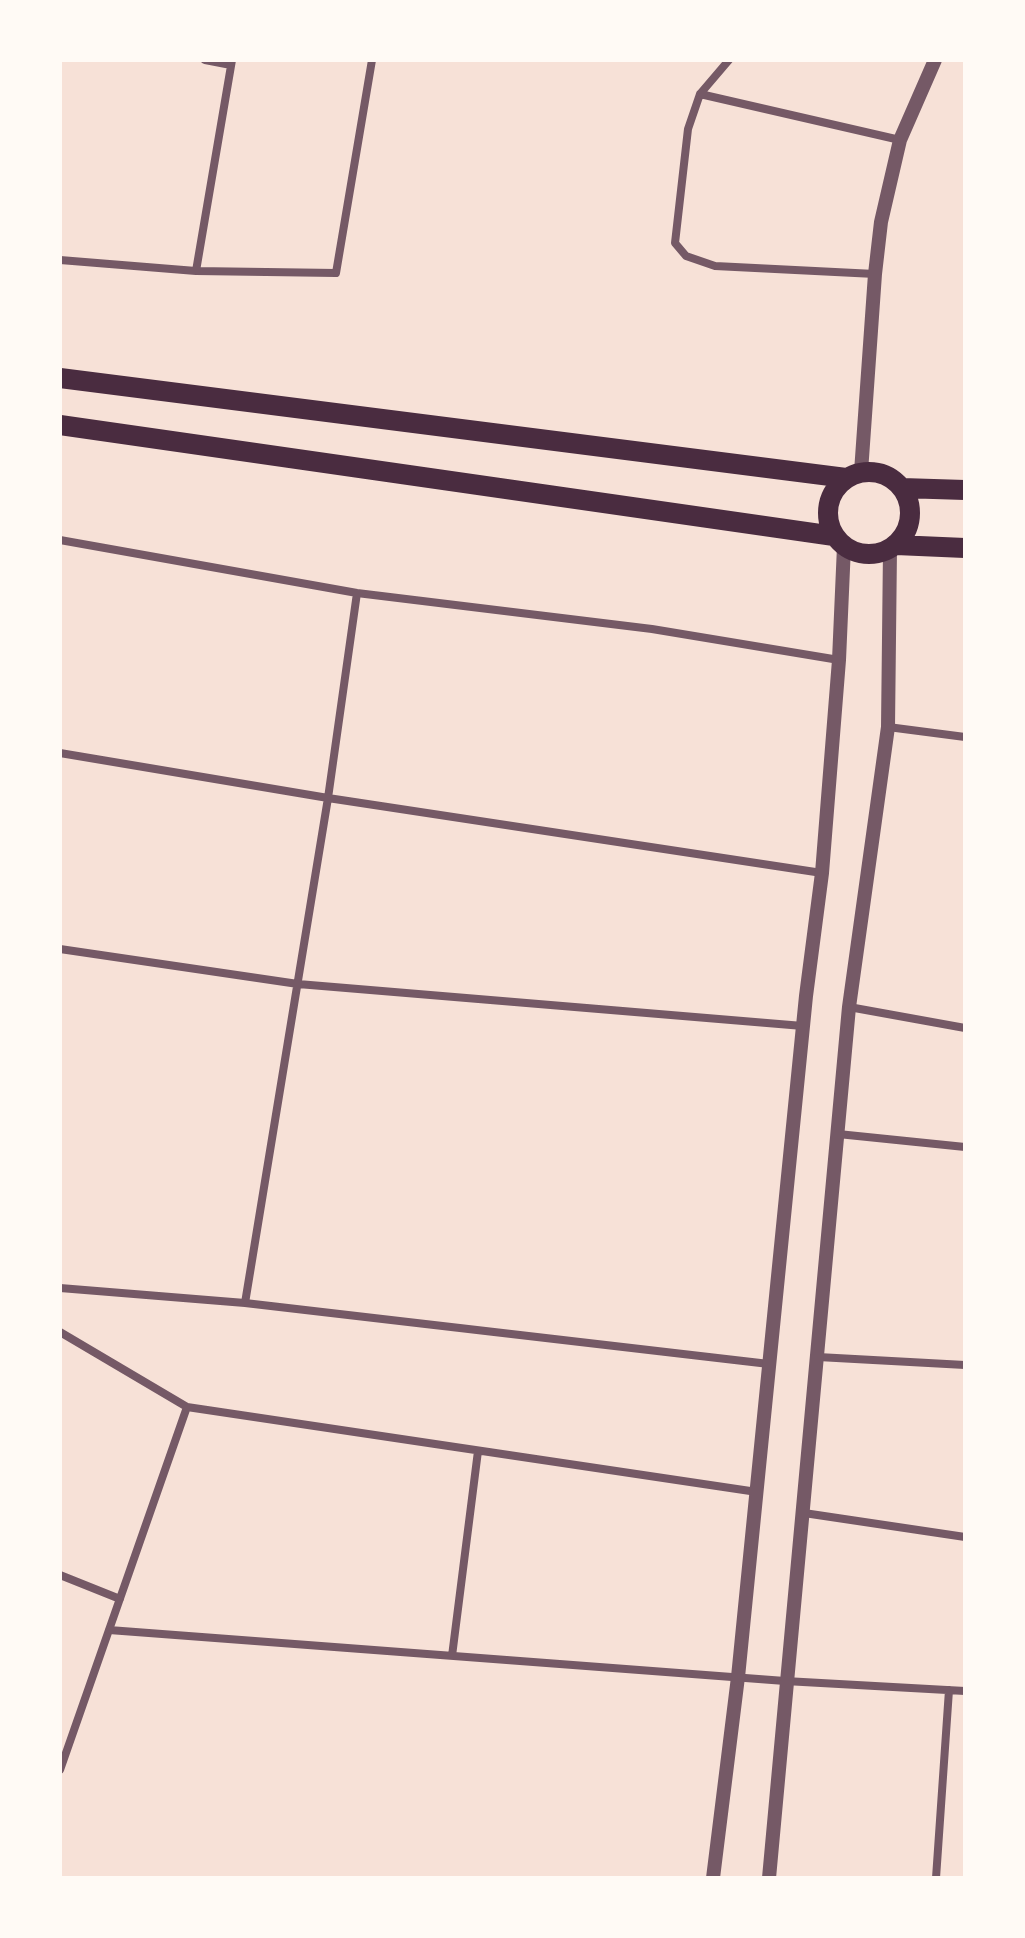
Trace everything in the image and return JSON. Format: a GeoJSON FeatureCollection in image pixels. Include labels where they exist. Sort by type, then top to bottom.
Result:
{"type":"FeatureCollection","features":[{"type":"Feature","properties":{"kind":"main road"},"geometry":{"type":"LineString","coordinates":[[60,378],[854,475],[884,474],[902,488],[908,499],[909,524],[893,547]]}},
{"type":"Feature","properties":{"kind":"main road"},"geometry":{"type":"LineString","coordinates":[[60,425],[839,541],[855,552],[867,555],[893,547],[965,548]]}},
{"type":"Feature","properties":{"kind":"main road"},"geometry":{"type":"LineString","coordinates":[[839,541],[828,516],[828,505],[837,486],[854,475]]}},
{"type":"Feature","properties":{"kind":"main road"},"geometry":{"type":"LineString","coordinates":[[902,488],[965,490]]}},
{"type":"Feature","properties":{"kind":"street"},"geometry":{"type":"LineString","coordinates":[[196,271],[231,62],[205,60]]}},
{"type":"Feature","properties":{"kind":"street"},"geometry":{"type":"LineString","coordinates":[[60,260],[196,271],[336,273],[372,60]]}},
{"type":"Feature","properties":{"kind":"street"},"geometry":{"type":"LineString","coordinates":[[729,60],[700,94],[688,129],[675,243],[686,256],[715,266],[875,274]]}},
{"type":"Feature","properties":{"kind":"street"},"geometry":{"type":"LineString","coordinates":[[854,475],[881,222],[900,140],[935,60]]}},
{"type":"Feature","properties":{"kind":"street"},"geometry":{"type":"LineString","coordinates":[[700,94],[900,140]]}},
{"type":"Feature","properties":{"kind":"street"},"geometry":{"type":"LineString","coordinates":[[60,540],[357,593],[652,629],[839,660]]}},
{"type":"Feature","properties":{"kind":"street"},"geometry":{"type":"LineString","coordinates":[[713,1878],[738,1677],[803,1026],[822,873],[839,660],[839,541]]}},
{"type":"Feature","properties":{"kind":"street"},"geometry":{"type":"LineString","coordinates":[[769,1878],[849,1007],[888,727],[893,547]]}},
{"type":"Feature","properties":{"kind":"street"},"geometry":{"type":"LineString","coordinates":[[245,1303],[328,798],[357,593]]}},
{"type":"Feature","properties":{"kind":"street"},"geometry":{"type":"LineString","coordinates":[[888,727],[965,737]]}},
{"type":"Feature","properties":{"kind":"street"},"geometry":{"type":"LineString","coordinates":[[60,753],[328,798],[822,873]]}},
{"type":"Feature","properties":{"kind":"street"},"geometry":{"type":"LineString","coordinates":[[60,949],[298,984],[803,1026]]}},
{"type":"Feature","properties":{"kind":"street"},"geometry":{"type":"LineString","coordinates":[[849,1007],[965,1028]]}},
{"type":"Feature","properties":{"kind":"street"},"geometry":{"type":"LineString","coordinates":[[838,1134],[965,1147]]}},
{"type":"Feature","properties":{"kind":"street"},"geometry":{"type":"LineString","coordinates":[[60,1288],[245,1303],[769,1364]]}},
{"type":"Feature","properties":{"kind":"street"},"geometry":{"type":"LineString","coordinates":[[60,1332],[187,1407],[757,1492]]}},
{"type":"Feature","properties":{"kind":"street"},"geometry":{"type":"LineString","coordinates":[[818,1357],[965,1365]]}},
{"type":"Feature","properties":{"kind":"street"},"geometry":{"type":"LineString","coordinates":[[60,1770],[187,1407]]}},
{"type":"Feature","properties":{"kind":"street"},"geometry":{"type":"LineString","coordinates":[[452,1656],[478,1451]]}},
{"type":"Feature","properties":{"kind":"street"},"geometry":{"type":"LineString","coordinates":[[804,1513],[965,1537]]}},
{"type":"Feature","properties":{"kind":"street"},"geometry":{"type":"LineString","coordinates":[[60,1575],[120,1599]]}},
{"type":"Feature","properties":{"kind":"street"},"geometry":{"type":"LineString","coordinates":[[109,1630],[785,1681],[965,1691]]}},
{"type":"Feature","properties":{"kind":"street"},"geometry":{"type":"LineString","coordinates":[[936,1878],[949,1690]]}}]}
